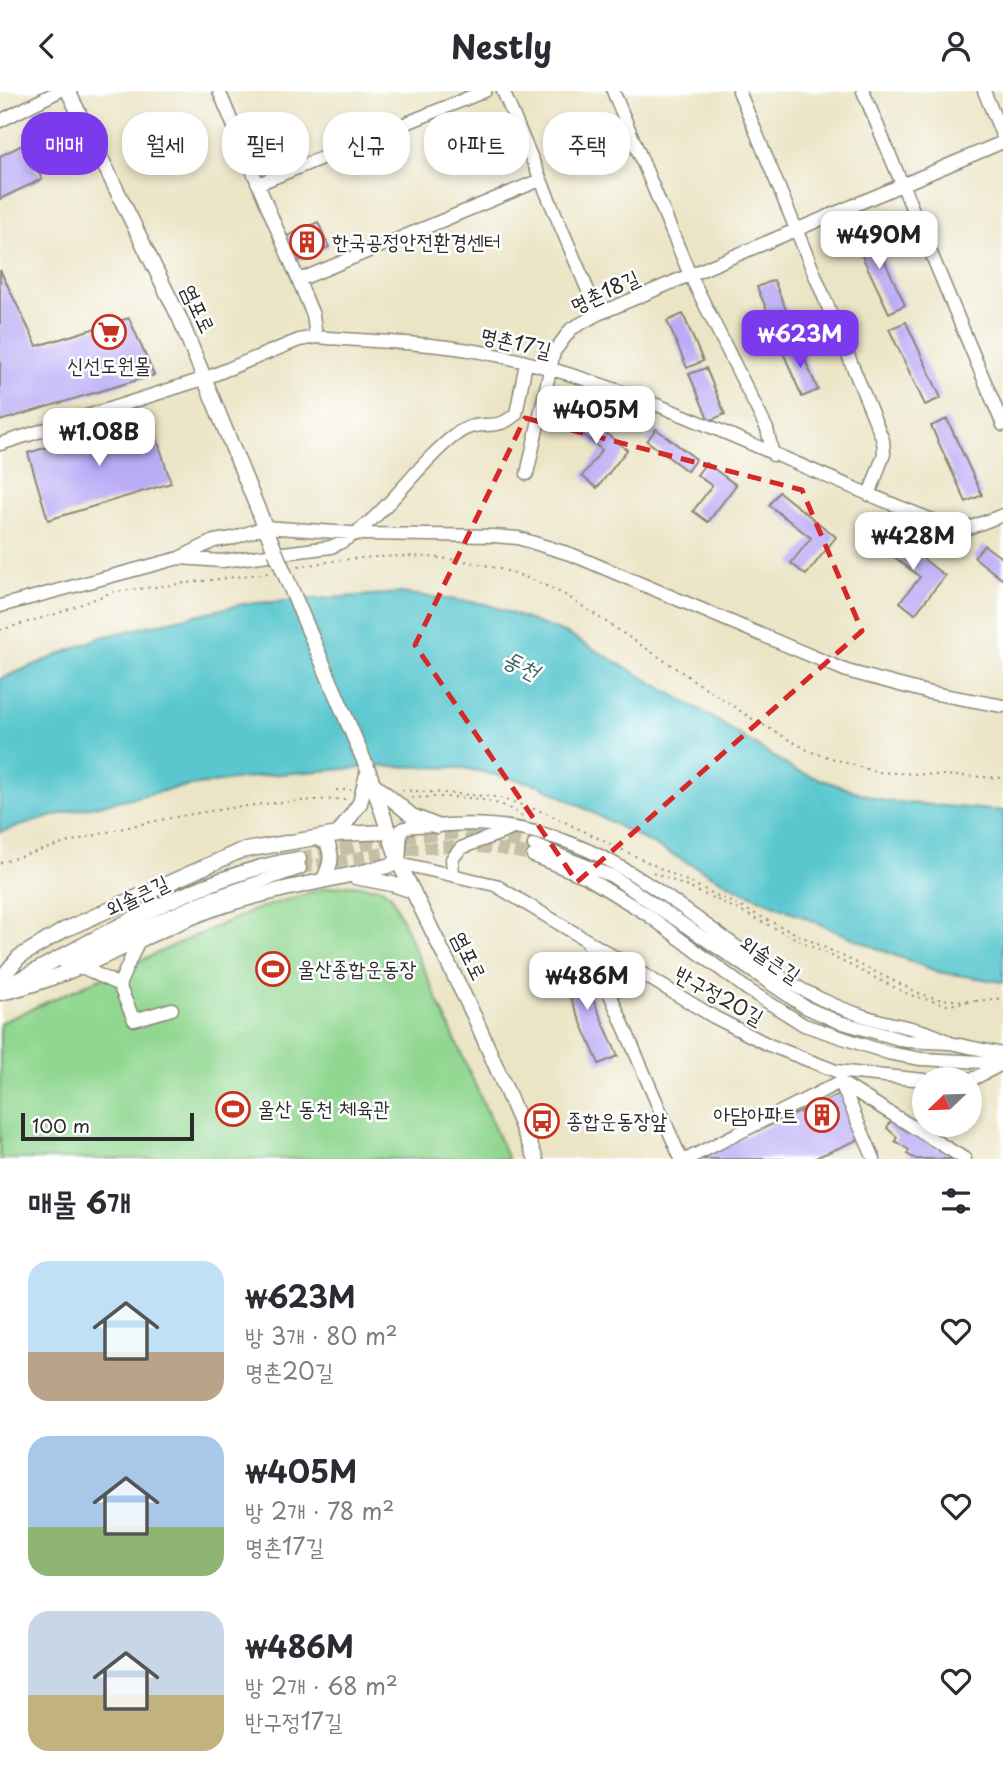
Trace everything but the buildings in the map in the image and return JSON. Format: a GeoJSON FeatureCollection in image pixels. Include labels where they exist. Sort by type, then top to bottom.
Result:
{"type":"FeatureCollection","features":[{"type":"Feature","properties":{"kind":"main road","name":"염포로"},"geometry":{"type":"LineString","coordinates":[[68,91],[130,212],[206,378],[265,527],[370,776],[399,863],[475,1017],[536,1159]]}},
{"type":"Feature","properties":{"kind":"main road"},"geometry":{"type":"LineString","coordinates":[[338,834],[356,811],[370,776],[390,799],[412,816],[437,826]]}},
{"type":"Feature","properties":{"kind":"main road"},"geometry":{"type":"LineString","coordinates":[[0,980],[19,957],[64,930],[240,851],[338,834],[389,832]]}},
{"type":"Feature","properties":{"kind":"main road"},"geometry":{"type":"LineString","coordinates":[[316,838],[327,842],[331,852],[332,863],[324,879]]}},
{"type":"Feature","properties":{"kind":"main road","name":"외솔큰길"},"geometry":{"type":"LineString","coordinates":[[0,991],[184,896],[277,862],[300,864]]}},
{"type":"Feature","properties":{"kind":"main road"},"geometry":{"type":"LineString","coordinates":[[0,991],[35,985],[82,967],[214,909],[324,879],[347,877],[399,863]]}},
{"type":"Feature","properties":{"kind":"main road"},"geometry":{"type":"LineString","coordinates":[[347,877],[392,884],[413,891]]}},
{"type":"Feature","properties":{"kind":"street"},"geometry":{"type":"LineString","coordinates":[[0,121],[59,91]]}},
{"type":"Feature","properties":{"kind":"street"},"geometry":{"type":"LineString","coordinates":[[219,91],[313,315],[316,337]]}},
{"type":"Feature","properties":{"kind":"street"},"geometry":{"type":"LineString","coordinates":[[258,184],[485,91]]}},
{"type":"Feature","properties":{"kind":"street"},"geometry":{"type":"LineString","coordinates":[[503,91],[598,314]]}},
{"type":"Feature","properties":{"kind":"street"},"geometry":{"type":"LineString","coordinates":[[613,91],[690,275],[766,429],[774,456]]}},
{"type":"Feature","properties":{"kind":"street"},"geometry":{"type":"LineString","coordinates":[[739,91],[883,440],[884,454],[869,495]]}},
{"type":"Feature","properties":{"kind":"street"},"geometry":{"type":"LineString","coordinates":[[863,91],[1000,408],[1003,425]]}},
{"type":"Feature","properties":{"kind":"street"},"geometry":{"type":"LineString","coordinates":[[984,91],[1003,137]]}},
{"type":"Feature","properties":{"kind":"street","name":"명촌18길"},"geometry":{"type":"LineString","coordinates":[[527,474],[549,370],[561,339],[570,329],[598,314],[1003,142]]}},
{"type":"Feature","properties":{"kind":"street"},"geometry":{"type":"LineString","coordinates":[[299,280],[540,180]]}},
{"type":"Feature","properties":{"kind":"street","name":"명촌17길"},"geometry":{"type":"LineString","coordinates":[[0,444],[206,378],[299,340],[316,337],[434,346],[495,355],[526,363],[645,402],[956,528],[976,527],[1003,515]]}},
{"type":"Feature","properties":{"kind":"street"},"geometry":{"type":"LineString","coordinates":[[179,558],[201,562],[222,561],[331,547],[353,533],[406,485],[446,442],[467,425],[499,426],[516,414],[526,363]]}},
{"type":"Feature","properties":{"kind":"street"},"geometry":{"type":"LineString","coordinates":[[0,606],[179,558],[214,541],[233,538],[265,527],[353,533],[467,534],[518,538],[546,545],[847,671],[926,692],[1003,706]]}},
{"type":"Feature","properties":{"kind":"street"},"geometry":{"type":"LineString","coordinates":[[399,863],[401,830],[470,824],[548,835],[584,847],[619,864],[802,989],[842,1008],[928,1031],[950,1043]]}},
{"type":"Feature","properties":{"kind":"street"},"geometry":{"type":"LineString","coordinates":[[453,874],[452,859],[461,848],[512,829]]}},
{"type":"Feature","properties":{"kind":"street","name":"외솔큰길"},"geometry":{"type":"LineString","coordinates":[[533,850],[612,876],[805,1007],[836,1021],[906,1041],[950,1043],[1002,1060],[921,1059],[888,1053],[804,1025],[747,989],[648,915],[586,877],[533,850]]}},
{"type":"Feature","properties":{"kind":"street","name":"반구정20길"},"geometry":{"type":"LineString","coordinates":[[399,863],[495,885],[714,1017],[838,1077],[912,1080]]}},
{"type":"Feature","properties":{"kind":"street"},"geometry":{"type":"LineString","coordinates":[[118,985],[139,940]]}},
{"type":"Feature","properties":{"kind":"street"},"geometry":{"type":"LineString","coordinates":[[588,943],[681,1159]]}},
{"type":"Feature","properties":{"kind":"street"},"geometry":{"type":"LineString","coordinates":[[82,967],[118,985],[134,1020],[172,1009]]}},
{"type":"Feature","properties":{"kind":"street"},"geometry":{"type":"LineString","coordinates":[[982,1073],[1002,1060]]}},
{"type":"Feature","properties":{"kind":"street"},"geometry":{"type":"LineString","coordinates":[[687,1159],[838,1077]]}},
{"type":"Feature","properties":{"kind":"street"},"geometry":{"type":"LineString","coordinates":[[838,1077],[874,1159]]}},
{"type":"Feature","properties":{"kind":"street"},"geometry":{"type":"LineString","coordinates":[[838,1077],[965,1159]]}},
{"type":"Feature","properties":{"kind":"path"},"geometry":{"type":"LineString","coordinates":[[287,569],[346,560],[438,556],[514,573],[545,584],[570,598],[751,718],[809,751],[876,772],[1003,778]]}},
{"type":"Feature","properties":{"kind":"path"},"geometry":{"type":"LineString","coordinates":[[0,630],[53,615],[113,592],[274,572]]}},
{"type":"Feature","properties":{"kind":"path"},"geometry":{"type":"LineString","coordinates":[[0,863],[131,825],[196,811],[276,802],[361,799]]}},
{"type":"Feature","properties":{"kind":"path"},"geometry":{"type":"LineString","coordinates":[[390,799],[485,801],[513,809],[526,820]]}},
{"type":"Feature","properties":{"kind":"path"},"geometry":{"type":"LineString","coordinates":[[589,840],[910,995],[947,1005],[1003,998]]}},
{"type":"Feature","properties":{"kind":"highlighted area"},"geometry":{"type":"Polygon","coordinates":[[[525,418],[802,490],[862,631],[577,882],[415,645],[525,418]]]}},
{"type":"Feature","properties":{"kind":"green space","name":"울산종합운동장"},"geometry":{"type":"Polygon","coordinates":[[[349,885],[381,888],[391,895],[508,1159],[0,1159],[0,1023],[254,910],[325,888],[349,885]]]}},
{"type":"Feature","properties":{"kind":"water","name":"동천"},"geometry":{"type":"Polygon","coordinates":[[[401,593],[486,604],[567,634],[702,711],[796,771],[884,801],[1003,811],[1003,982],[938,972],[881,950],[740,890],[540,785],[464,768],[386,766],[268,775],[177,788],[67,812],[0,832],[0,679],[102,637],[243,604],[401,593]]]}},
{"type":"Feature","properties":{"kind":"tunnel"},"geometry":{"type":"LineString","coordinates":[[299,859],[364,844],[431,834],[483,835],[534,845]]}},
{"type":"Feature","properties":{"kind":"tunnel"},"geometry":{"type":"LineString","coordinates":[[300,868],[387,853],[446,847],[475,847],[533,856]]}},
{"type":"Feature","properties":{"kind":"place","name":"한국공정안전환경센터"},"geometry":{"type":"Point","coordinates":[307,242]}},
{"type":"Feature","properties":{"kind":"place","name":"신선도원몰"},"geometry":{"type":"Point","coordinates":[109,332]}},
{"type":"Feature","properties":{"kind":"place","name":"울산종합운동장"},"geometry":{"type":"Point","coordinates":[273,969]}},
{"type":"Feature","properties":{"kind":"place","name":"울산 동천 체육관"},"geometry":{"type":"Point","coordinates":[233,1109]}},
{"type":"Feature","properties":{"kind":"place","name":"아담아파트"},"geometry":{"type":"Point","coordinates":[822,1115]}},
{"type":"Feature","properties":{"kind":"place","name":"종합운동장앞"},"geometry":{"type":"Point","coordinates":[542,1121]}}]}
